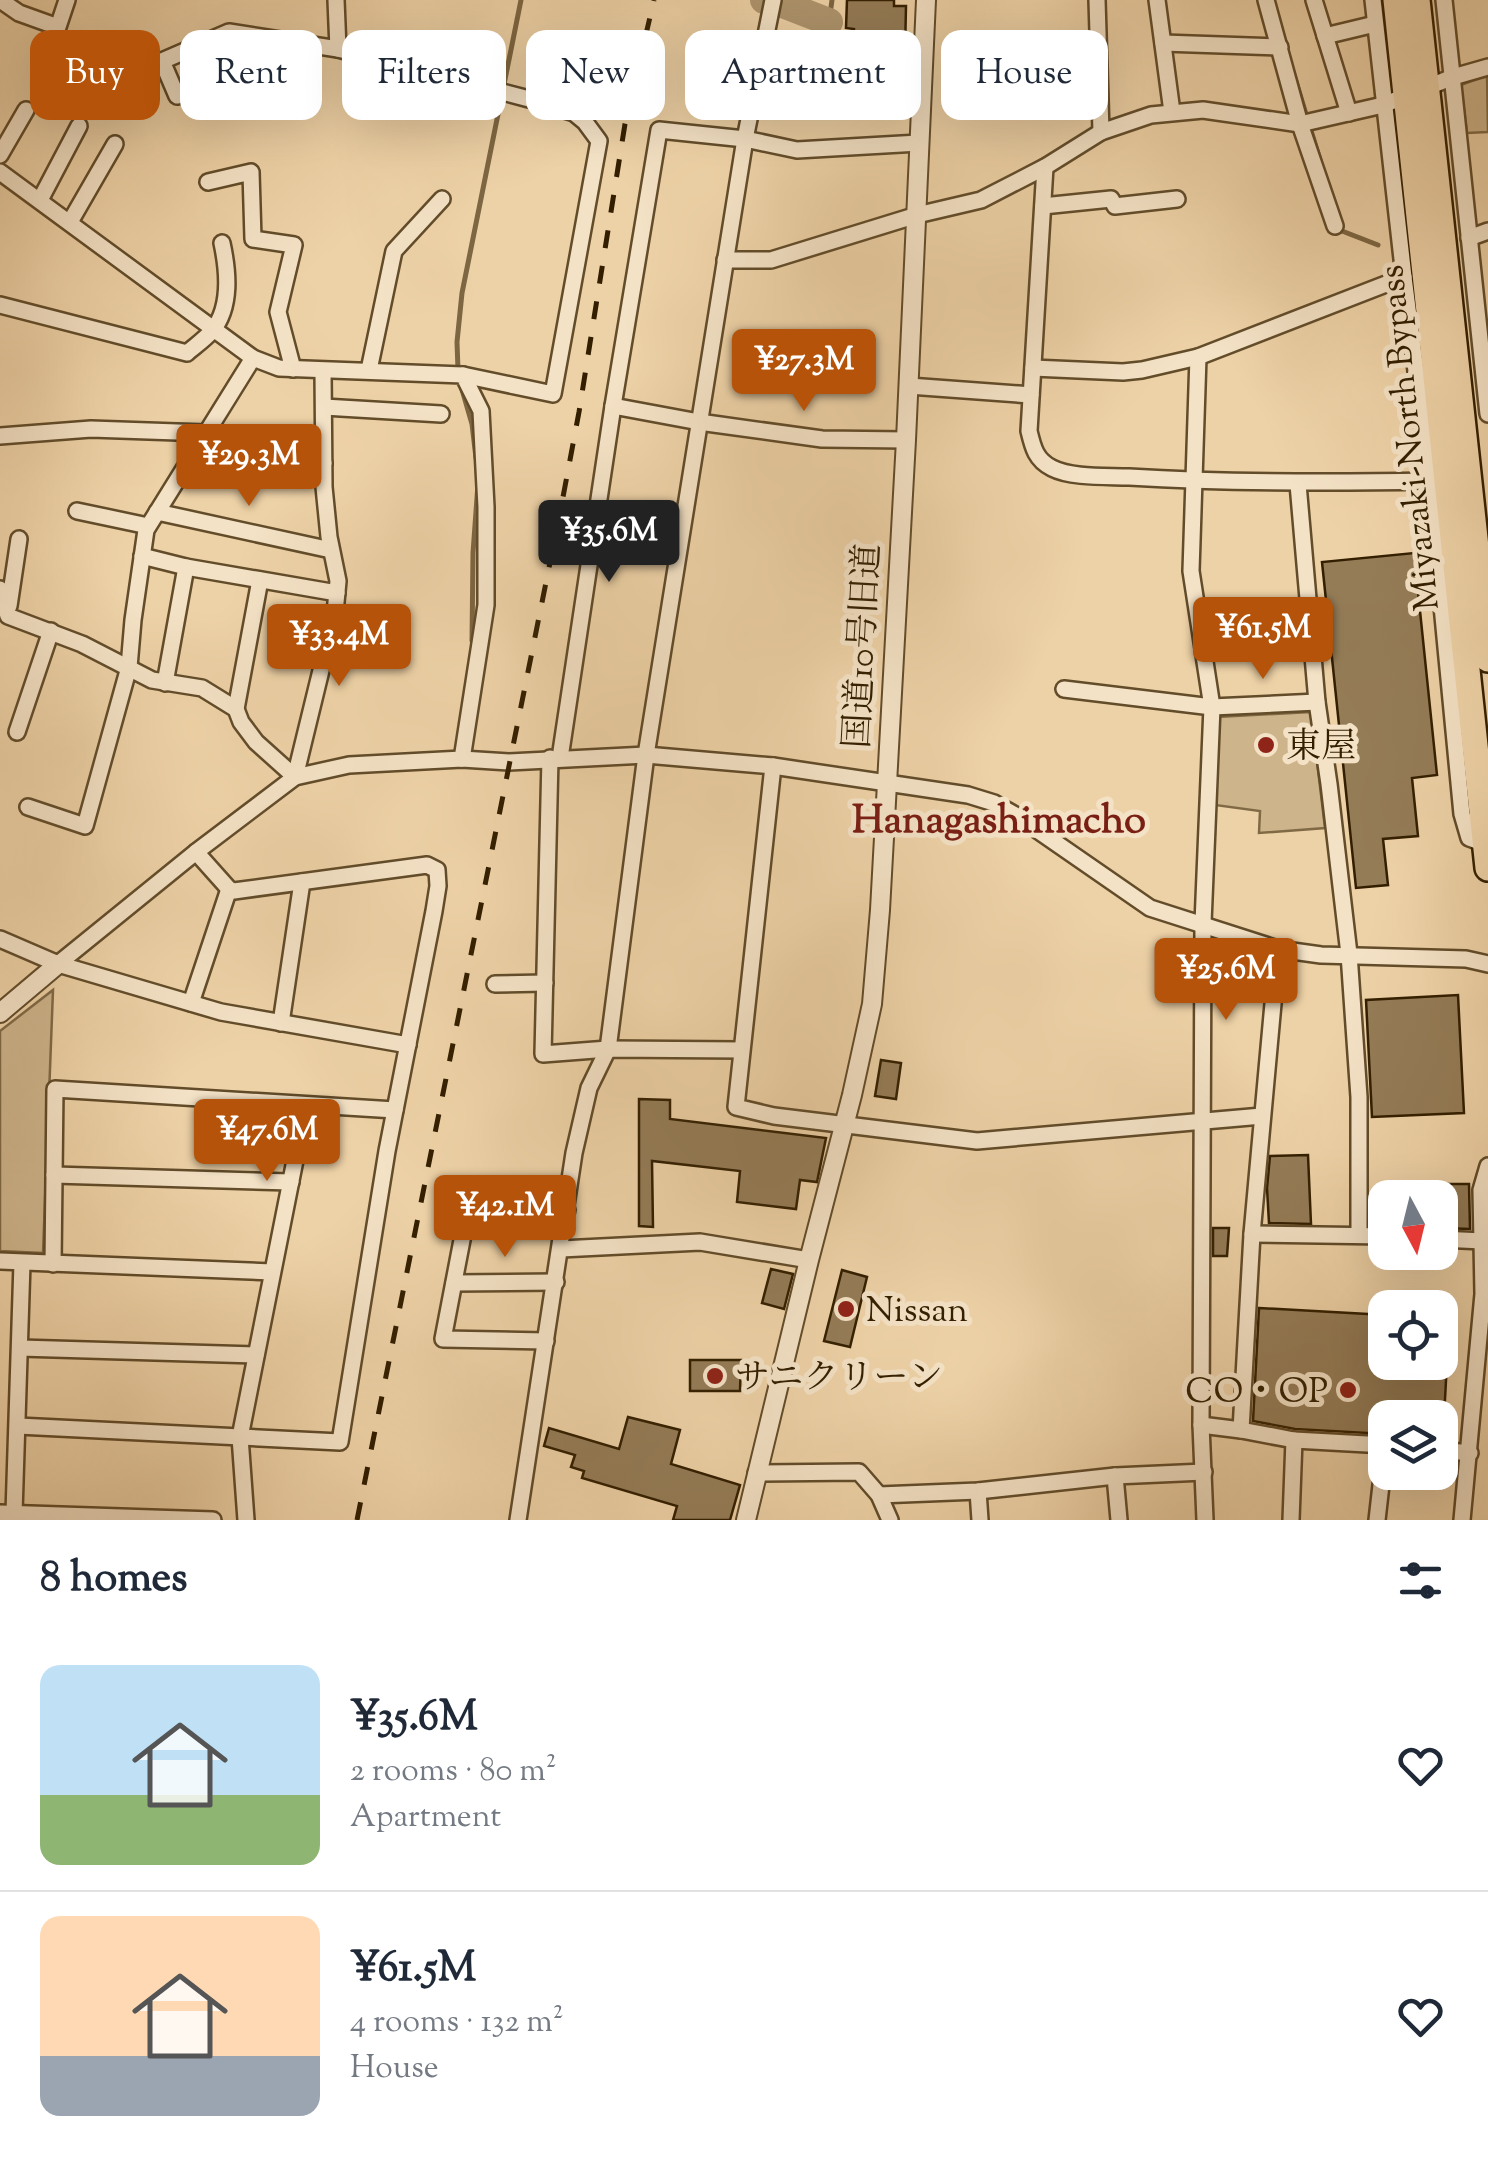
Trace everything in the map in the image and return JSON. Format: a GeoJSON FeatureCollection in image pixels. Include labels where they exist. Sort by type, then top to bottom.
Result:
{"type":"FeatureCollection","features":[{"type":"Feature","properties":{"kind":"highway","name":"Miyazaki-North Bypass"},"geometry":{"type":"LineString","coordinates":[[1396,0],[1487,856]]}},
{"type":"Feature","properties":{"kind":"highway","name":"Miyazaki-North Bypass"},"geometry":{"type":"LineString","coordinates":[[1417,0],[1406,96],[1488,659]]}},
{"type":"Feature","properties":{"kind":"street"},"geometry":{"type":"LineString","coordinates":[[0,0],[19,14],[58,27],[66,0]]}},
{"type":"Feature","properties":{"kind":"street"},"geometry":{"type":"LineString","coordinates":[[336,0],[338,48]]}},
{"type":"Feature","properties":{"kind":"street","name":"国道10号旧道"},"geometry":{"type":"LineString","coordinates":[[746,1520],[872,1004],[906,440],[926,0]]}},
{"type":"Feature","properties":{"kind":"street"},"geometry":{"type":"LineString","coordinates":[[1097,0],[1101,132]]}},
{"type":"Feature","properties":{"kind":"street"},"geometry":{"type":"LineString","coordinates":[[1157,0],[1172,112]]}},
{"type":"Feature","properties":{"kind":"street"},"geometry":{"type":"LineString","coordinates":[[1266,0],[1335,226]]}},
{"type":"Feature","properties":{"kind":"street"},"geometry":{"type":"LineString","coordinates":[[1314,0],[1349,113]]}},
{"type":"Feature","properties":{"kind":"street"},"geometry":{"type":"LineString","coordinates":[[1373,0],[1375,24],[1406,96],[1404,277],[1430,481],[1462,814],[1470,838],[1487,856]]}},
{"type":"Feature","properties":{"kind":"street"},"geometry":{"type":"LineString","coordinates":[[1447,1],[1488,414]]}},
{"type":"Feature","properties":{"kind":"street"},"geometry":{"type":"LineString","coordinates":[[518,1520],[574,1153],[589,1088],[608,1048],[646,755],[745,139],[772,4]]}},
{"type":"Feature","properties":{"kind":"street"},"geometry":{"type":"LineString","coordinates":[[1325,36],[1375,24]]}},
{"type":"Feature","properties":{"kind":"street"},"geometry":{"type":"LineString","coordinates":[[0,172],[254,358],[278,368],[463,375],[554,394],[599,141],[574,113],[338,48],[229,32],[162,61],[176,96]]}},
{"type":"Feature","properties":{"kind":"street"},"geometry":{"type":"LineString","coordinates":[[1163,42],[1280,48]]}},
{"type":"Feature","properties":{"kind":"street"},"geometry":{"type":"LineString","coordinates":[[725,260],[771,260],[917,215],[981,200],[1101,132],[1150,115],[1203,110],[1306,123],[1406,96],[1488,67]]}},
{"type":"Feature","properties":{"kind":"street"},"geometry":{"type":"LineString","coordinates":[[0,155],[26,110]]}},
{"type":"Feature","properties":{"kind":"street"},"geometry":{"type":"LineString","coordinates":[[40,200],[79,126]]}},
{"type":"Feature","properties":{"kind":"street"},"geometry":{"type":"LineString","coordinates":[[740,1050],[608,1048],[543,1054],[555,758],[659,130],[745,139],[797,150],[919,143]]}},
{"type":"Feature","properties":{"kind":"street"},"geometry":{"type":"LineString","coordinates":[[70,222],[115,144]]}},
{"type":"Feature","properties":{"kind":"street"},"geometry":{"type":"LineString","coordinates":[[1045,167],[1029,431],[1034,454],[1053,469],[1079,474],[1298,484],[1430,481]]}},
{"type":"Feature","properties":{"kind":"street"},"geometry":{"type":"LineString","coordinates":[[208,182],[250,172],[252,238],[294,245],[278,312],[292,369]]}},
{"type":"Feature","properties":{"kind":"street"},"geometry":{"type":"LineString","coordinates":[[369,370],[394,251],[442,199]]}},
{"type":"Feature","properties":{"kind":"street"},"geometry":{"type":"LineString","coordinates":[[1043,206],[1112,199],[1115,206],[1176,199]]}},
{"type":"Feature","properties":{"kind":"street"},"geometry":{"type":"LineString","coordinates":[[1469,238],[1488,231]]}},
{"type":"Feature","properties":{"kind":"street"},"geometry":{"type":"LineString","coordinates":[[0,306],[187,353],[214,329],[224,308],[228,289],[222,243]]}},
{"type":"Feature","properties":{"kind":"street"},"geometry":{"type":"LineString","coordinates":[[1033,368],[1123,372],[1198,357],[1404,277]]}},
{"type":"Feature","properties":{"kind":"street"},"geometry":{"type":"LineString","coordinates":[[1198,357],[1191,570],[1212,708],[1203,923],[1201,1426],[1205,1520]]}},
{"type":"Feature","properties":{"kind":"street"},"geometry":{"type":"LineString","coordinates":[[28,807],[86,826],[129,667],[132,620],[152,519],[254,358]]}},
{"type":"Feature","properties":{"kind":"street"},"geometry":{"type":"LineString","coordinates":[[295,777],[335,613],[338,581],[324,487],[323,371]]}},
{"type":"Feature","properties":{"kind":"street"},"geometry":{"type":"LineString","coordinates":[[462,759],[486,606],[481,411],[463,375]]}},
{"type":"Feature","properties":{"kind":"street"},"geometry":{"type":"LineString","coordinates":[[908,386],[1031,395]]}},
{"type":"Feature","properties":{"kind":"street"},"geometry":{"type":"LineString","coordinates":[[614,406],[822,439],[906,440]]}},
{"type":"Feature","properties":{"kind":"street"},"geometry":{"type":"LineString","coordinates":[[324,407],[441,414]]}},
{"type":"Feature","properties":{"kind":"street"},"geometry":{"type":"LineString","coordinates":[[0,436],[92,429],[206,433],[324,463]]}},
{"type":"Feature","properties":{"kind":"street"},"geometry":{"type":"LineString","coordinates":[[1298,484],[1317,702],[1349,954],[1359,1097],[1359,1235]]}},
{"type":"Feature","properties":{"kind":"street"},"geometry":{"type":"LineString","coordinates":[[77,511],[152,519],[332,550]]}},
{"type":"Feature","properties":{"kind":"street"},"geometry":{"type":"LineString","coordinates":[[4,618],[19,539]]}},
{"type":"Feature","properties":{"kind":"street"},"geometry":{"type":"LineString","coordinates":[[142,556],[337,593]]}},
{"type":"Feature","properties":{"kind":"street"},"geometry":{"type":"LineString","coordinates":[[164,682],[186,567]]}},
{"type":"Feature","properties":{"kind":"street"},"geometry":{"type":"LineString","coordinates":[[260,580],[236,709],[256,742],[295,777]]}},
{"type":"Feature","properties":{"kind":"street"},"geometry":{"type":"LineString","coordinates":[[0,589],[4,618]]}},
{"type":"Feature","properties":{"kind":"street"},"geometry":{"type":"LineString","coordinates":[[4,618],[51,631],[152,680],[202,688],[236,709]]}},
{"type":"Feature","properties":{"kind":"street"},"geometry":{"type":"LineString","coordinates":[[17,732],[51,631]]}},
{"type":"Feature","properties":{"kind":"street"},"geometry":{"type":"LineString","coordinates":[[1064,688],[1212,708],[1317,702]]}},
{"type":"Feature","properties":{"kind":"street"},"geometry":{"type":"LineString","coordinates":[[0,1013],[196,852],[295,777],[350,765],[462,759],[510,762],[646,755],[772,766],[968,795],[994,803],[1150,908],[1278,949],[1321,955],[1466,959],[1488,964]]}},
{"type":"Feature","properties":{"kind":"street"},"geometry":{"type":"LineString","coordinates":[[772,766],[736,1107],[774,1116],[976,1141],[1262,1116]]}},
{"type":"Feature","properties":{"kind":"street"},"geometry":{"type":"LineString","coordinates":[[18,1426],[340,1442],[395,1110],[434,911],[437,870],[427,865],[234,891],[196,852]]}},
{"type":"Feature","properties":{"kind":"street"},"geometry":{"type":"LineString","coordinates":[[282,1023],[302,882]]}},
{"type":"Feature","properties":{"kind":"street"},"geometry":{"type":"LineString","coordinates":[[191,1004],[228,888]]}},
{"type":"Feature","properties":{"kind":"street"},"geometry":{"type":"LineString","coordinates":[[0,939],[58,964],[220,1012],[408,1045]]}},
{"type":"Feature","properties":{"kind":"street"},"geometry":{"type":"LineString","coordinates":[[1242,1430],[1252,1234],[1278,949]]}},
{"type":"Feature","properties":{"kind":"street"},"geometry":{"type":"LineString","coordinates":[[495,984],[545,982]]}},
{"type":"Feature","properties":{"kind":"street"},"geometry":{"type":"LineString","coordinates":[[53,1264],[55,1089],[395,1110]]}},
{"type":"Feature","properties":{"kind":"street"},"geometry":{"type":"LineString","coordinates":[[246,1520],[240,1437],[306,1105]]}},
{"type":"Feature","properties":{"kind":"street"},"geometry":{"type":"LineString","coordinates":[[1462,1520],[1483,1294],[1482,1190],[1488,1166]]}},
{"type":"Feature","properties":{"kind":"street"},"geometry":{"type":"LineString","coordinates":[[54,1175],[290,1182]]}},
{"type":"Feature","properties":{"kind":"street"},"geometry":{"type":"LineString","coordinates":[[546,1342],[443,1339],[466,1214],[567,1210]]}},
{"type":"Feature","properties":{"kind":"street"},"geometry":{"type":"LineString","coordinates":[[1252,1234],[1368,1235]]}},
{"type":"Feature","properties":{"kind":"street"},"geometry":{"type":"LineString","coordinates":[[1458,1240],[1483,1241]]}},
{"type":"Feature","properties":{"kind":"street"},"geometry":{"type":"LineString","coordinates":[[562,1249],[700,1242],[809,1260]]}},
{"type":"Feature","properties":{"kind":"street"},"geometry":{"type":"LineString","coordinates":[[0,1261],[272,1272]]}},
{"type":"Feature","properties":{"kind":"street"},"geometry":{"type":"LineString","coordinates":[[22,1263],[18,1426],[7,1513],[214,1520]]}},
{"type":"Feature","properties":{"kind":"street"},"geometry":{"type":"LineString","coordinates":[[454,1283],[556,1282]]}},
{"type":"Feature","properties":{"kind":"street"},"geometry":{"type":"LineString","coordinates":[[20,1348],[256,1355]]}},
{"type":"Feature","properties":{"kind":"street"},"geometry":{"type":"LineString","coordinates":[[1201,1426],[1368,1447]]}},
{"type":"Feature","properties":{"kind":"street"},"geometry":{"type":"LineString","coordinates":[[1291,1520],[1294,1440]]}},
{"type":"Feature","properties":{"kind":"street"},"geometry":{"type":"LineString","coordinates":[[1458,1452],[1470,1454]]}},
{"type":"Feature","properties":{"kind":"street"},"geometry":{"type":"LineString","coordinates":[[756,1472],[859,1472],[879,1495],[890,1520]]}},
{"type":"Feature","properties":{"kind":"street"},"geometry":{"type":"LineString","coordinates":[[879,1495],[978,1492],[1115,1476],[1204,1472]]}},
{"type":"Feature","properties":{"kind":"street"},"geometry":{"type":"LineString","coordinates":[[1115,1476],[1118,1520]]}},
{"type":"Feature","properties":{"kind":"street"},"geometry":{"type":"LineString","coordinates":[[1377,1520],[1380,1490]]}},
{"type":"Feature","properties":{"kind":"street"},"geometry":{"type":"LineString","coordinates":[[978,1492],[980,1520]]}},
{"type":"Feature","properties":{"kind":"shaded area"},"geometry":{"type":"Polygon","coordinates":[[[1487,75],[1488,132],[1467,133],[1461,85],[1487,75]]]}},
{"type":"Feature","properties":{"kind":"shaded area"},"geometry":{"type":"Polygon","coordinates":[[[1311,712],[1325,828],[1259,833],[1260,811],[1215,805],[1217,717],[1311,712]]]}},
{"type":"Feature","properties":{"kind":"shaded area"},"geometry":{"type":"Polygon","coordinates":[[[53,990],[43,1253],[0,1251],[0,1031],[53,990]]]}},
{"type":"Feature","properties":{"kind":"building"},"geometry":{"type":"Polygon","coordinates":[[[847,0],[894,0],[894,6],[906,6],[905,30],[846,28],[847,0]]]}},
{"type":"Feature","properties":{"kind":"building"},"geometry":{"type":"Polygon","coordinates":[[[848,549],[873,549],[873,570],[848,570],[848,549]]]}},
{"type":"Feature","properties":{"kind":"building"},"geometry":{"type":"Polygon","coordinates":[[[1414,553],[1437,775],[1412,778],[1418,836],[1383,839],[1388,885],[1356,888],[1322,562],[1414,553]]]}},
{"type":"Feature","properties":{"kind":"building"},"geometry":{"type":"Polygon","coordinates":[[[1458,995],[1464,1113],[1372,1117],[1366,1000],[1458,995]]]}},
{"type":"Feature","properties":{"kind":"building"},"geometry":{"type":"Polygon","coordinates":[[[881,1060],[901,1063],[896,1099],[875,1096],[881,1060]]]}},
{"type":"Feature","properties":{"kind":"building"},"geometry":{"type":"Polygon","coordinates":[[[639,1099],[670,1100],[670,1119],[826,1138],[817,1182],[800,1180],[796,1209],[737,1202],[740,1171],[652,1161],[653,1227],[639,1226],[639,1099]]]}},
{"type":"Feature","properties":{"kind":"building"},"geometry":{"type":"Polygon","coordinates":[[[1308,1155],[1311,1224],[1269,1223],[1270,1156],[1308,1155]]]}},
{"type":"Feature","properties":{"kind":"building"},"geometry":{"type":"Polygon","coordinates":[[[1458,1184],[1469,1184],[1470,1229],[1458,1229],[1458,1184]]]}},
{"type":"Feature","properties":{"kind":"building"},"geometry":{"type":"Polygon","coordinates":[[[1213,1228],[1229,1228],[1227,1256],[1213,1256],[1213,1228]]]}},
{"type":"Feature","properties":{"kind":"building"},"geometry":{"type":"Polygon","coordinates":[[[771,1269],[793,1274],[784,1309],[762,1303],[771,1269]]]}},
{"type":"Feature","properties":{"kind":"building","name":"Nissan"},"geometry":{"type":"Polygon","coordinates":[[[842,1270],[867,1277],[850,1347],[824,1341],[842,1270]]]}},
{"type":"Feature","properties":{"kind":"building","name":"CO・OP"},"geometry":{"type":"Polygon","coordinates":[[[1259,1308],[1368,1314],[1368,1380],[1446,1380],[1445,1400],[1368,1400],[1368,1433],[1295,1429],[1253,1421],[1259,1308]]]}},
{"type":"Feature","properties":{"kind":"building","name":"サニクリーン"},"geometry":{"type":"Polygon","coordinates":[[[690,1360],[741,1360],[740,1391],[690,1391],[690,1360]]]}},
{"type":"Feature","properties":{"kind":"building"},"geometry":{"type":"Polygon","coordinates":[[[628,1417],[680,1430],[671,1464],[740,1485],[730,1520],[673,1520],[677,1506],[582,1478],[584,1471],[571,1467],[575,1455],[544,1446],[549,1428],[619,1449],[628,1417]]]}},
{"type":"Feature","properties":{"kind":"waterway"},"geometry":{"type":"LineString","coordinates":[[458,370],[462,293],[521,0]]}},
{"type":"Feature","properties":{"kind":"waterway"},"geometry":{"type":"LineString","coordinates":[[764,0],[829,22]]}},
{"type":"Feature","properties":{"kind":"waterway"},"geometry":{"type":"LineString","coordinates":[[829,22],[832,0]]}},
{"type":"Feature","properties":{"kind":"waterway"},"geometry":{"type":"LineString","coordinates":[[1294,75],[1320,160]]}},
{"type":"Feature","properties":{"kind":"waterway"},"geometry":{"type":"LineString","coordinates":[[1340,223],[1342,231],[1378,245]]}},
{"type":"Feature","properties":{"kind":"waterway"},"geometry":{"type":"LineString","coordinates":[[461,386],[472,424],[476,458]]}},
{"type":"Feature","properties":{"kind":"waterway"},"geometry":{"type":"LineString","coordinates":[[472,641],[478,484]]}},
{"type":"Feature","properties":{"kind":"railway"},"geometry":{"type":"LineString","coordinates":[[357,1520],[560,513],[625,124],[654,0]]}},
{"type":"Feature","properties":{"kind":"place","name":"東屋"},"geometry":{"type":"Point","coordinates":[1266,745]}},
{"type":"Feature","properties":{"kind":"place","name":"Nissan"},"geometry":{"type":"Point","coordinates":[846,1309]}},
{"type":"Feature","properties":{"kind":"place","name":"サニクリーン"},"geometry":{"type":"Point","coordinates":[715,1376]}},
{"type":"Feature","properties":{"kind":"place","name":"CO・OP"},"geometry":{"type":"Point","coordinates":[1348,1390]}},
{"type":"Feature","properties":{"kind":"district","name":"Hanagashimacho"},"geometry":{"type":"Point","coordinates":[999,818]}}]}
